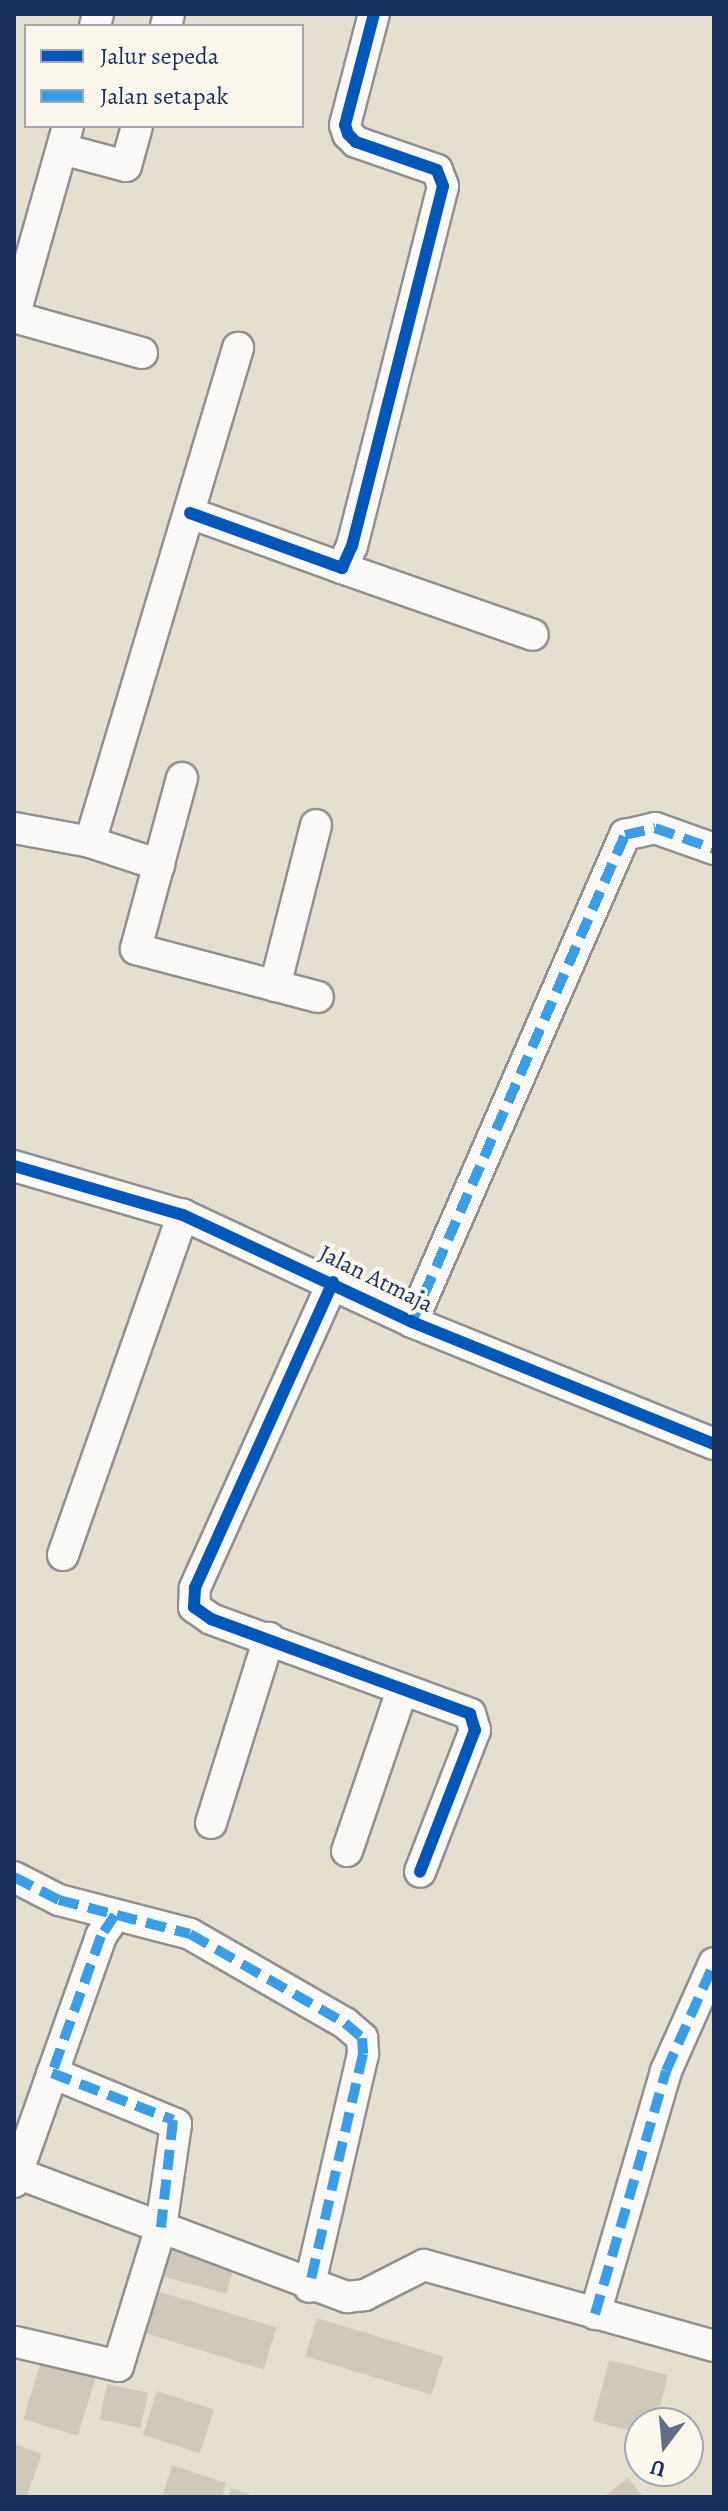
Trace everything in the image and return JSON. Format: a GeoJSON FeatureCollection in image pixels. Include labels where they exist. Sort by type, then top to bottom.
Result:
{"type":"FeatureCollection","features":[{"type":"Feature","properties":{"kind":"street"},"geometry":{"type":"LineString","coordinates":[[342,568],[352,546],[443,186],[437,170],[356,142],[348,134],[345,125],[374,14]]}},
{"type":"Feature","properties":{"kind":"street"},"geometry":{"type":"LineString","coordinates":[[136,128],[126,166],[65,138],[14,317],[142,353]]}},
{"type":"Feature","properties":{"kind":"street"},"geometry":{"type":"LineString","coordinates":[[90,842],[238,348]]}},
{"type":"Feature","properties":{"kind":"street"},"geometry":{"type":"LineString","coordinates":[[190,513],[533,635]]}},
{"type":"Feature","properties":{"kind":"street"},"geometry":{"type":"LineString","coordinates":[[182,778],[136,949],[318,997]]}},
{"type":"Feature","properties":{"kind":"street"},"geometry":{"type":"LineString","coordinates":[[275,986],[316,825]]}},
{"type":"Feature","properties":{"kind":"street"},"geometry":{"type":"LineString","coordinates":[[14,828],[90,842],[159,865]]}},
{"type":"Feature","properties":{"kind":"street"},"geometry":{"type":"LineString","coordinates":[[412,1322],[625,835],[655,828],[714,849]]}},
{"type":"Feature","properties":{"kind":"street","name":"Jalan Atmaja"},"geometry":{"type":"LineString","coordinates":[[14,1166],[183,1215],[333,1282],[412,1322],[714,1444]]}},
{"type":"Feature","properties":{"kind":"street"},"geometry":{"type":"LineString","coordinates":[[63,1555],[183,1215]]}},
{"type":"Feature","properties":{"kind":"street"},"geometry":{"type":"LineString","coordinates":[[333,1282],[195,1588],[194,1607],[211,1619],[470,1714],[475,1722],[420,1872]]}},
{"type":"Feature","properties":{"kind":"street"},"geometry":{"type":"LineString","coordinates":[[211,1823],[269,1638]]}},
{"type":"Feature","properties":{"kind":"street"},"geometry":{"type":"LineString","coordinates":[[347,1851],[402,1690]]}},
{"type":"Feature","properties":{"kind":"street"},"geometry":{"type":"LineString","coordinates":[[14,1877],[59,1900],[190,1934],[345,2023],[362,2038],[363,2054],[309,2287]]}},
{"type":"Feature","properties":{"kind":"street"},"geometry":{"type":"LineString","coordinates":[[115,1915],[101,1936],[15,2176],[161,2227],[309,2287],[347,2297],[365,2295],[424,2265],[714,2346]]}},
{"type":"Feature","properties":{"kind":"street"},"geometry":{"type":"LineString","coordinates":[[595,2314],[666,2071],[714,1963]]}},
{"type":"Feature","properties":{"kind":"street"},"geometry":{"type":"LineString","coordinates":[[16,2342],[118,2366],[161,2227],[173,2120],[52,2073]]}},
{"type":"Feature","properties":{"kind":"building"},"geometry":{"type":"Polygon","coordinates":[[[165,2245],[235,2264],[227,2294],[157,2275],[165,2245]]]}},
{"type":"Feature","properties":{"kind":"building"},"geometry":{"type":"Polygon","coordinates":[[[154,2290],[276,2327],[264,2370],[141,2332],[154,2290]]]}},
{"type":"Feature","properties":{"kind":"building"},"geometry":{"type":"Polygon","coordinates":[[[317,2318],[443,2357],[432,2395],[305,2356],[317,2318]]]}},
{"type":"Feature","properties":{"kind":"building"},"geometry":{"type":"Polygon","coordinates":[[[42,2358],[97,2375],[78,2436],[23,2419],[42,2358]]]}},
{"type":"Feature","properties":{"kind":"building"},"geometry":{"type":"Polygon","coordinates":[[[609,2360],[668,2375],[660,2407],[624,2407],[624,2429],[593,2421],[609,2360]]]}},
{"type":"Feature","properties":{"kind":"building"},"geometry":{"type":"Polygon","coordinates":[[[107,2384],[148,2393],[141,2428],[100,2419],[107,2384]]]}},
{"type":"Feature","properties":{"kind":"building"},"geometry":{"type":"Polygon","coordinates":[[[157,2391],[214,2410],[200,2453],[143,2435],[157,2391]]]}},
{"type":"Feature","properties":{"kind":"building"},"geometry":{"type":"Polygon","coordinates":[[[14,2444],[42,2454],[26,2497],[14,2495],[14,2444]]]}},
{"type":"Feature","properties":{"kind":"building"},"geometry":{"type":"Polygon","coordinates":[[[172,2465],[226,2483],[222,2497],[162,2497],[172,2465]]]}},
{"type":"Feature","properties":{"kind":"building"},"geometry":{"type":"Polygon","coordinates":[[[624,2481],[624,2487],[635,2487],[643,2497],[604,2497],[624,2481]]]}},
{"type":"Feature","properties":{"kind":"building"},"geometry":{"type":"Polygon","coordinates":[[[231,2488],[257,2497],[228,2497],[231,2488]]]}},
{"type":"Feature","properties":{"kind":"marked path"},"geometry":{"type":"LineString","coordinates":[[412,1322],[625,835],[655,828],[714,849]]}},
{"type":"Feature","properties":{"kind":"marked path"},"geometry":{"type":"LineString","coordinates":[[14,1877],[59,1900],[190,1934],[345,2023],[362,2038],[363,2054],[309,2287]]}},
{"type":"Feature","properties":{"kind":"marked path"},"geometry":{"type":"LineString","coordinates":[[115,1915],[101,1936],[52,2073],[173,2120],[161,2227]]}},
{"type":"Feature","properties":{"kind":"marked path"},"geometry":{"type":"LineString","coordinates":[[595,2314],[666,2071],[714,1963]]}},
{"type":"Feature","properties":{"kind":"cycle path"},"geometry":{"type":"LineString","coordinates":[[190,513],[342,568],[352,546],[443,186],[437,170],[356,142],[348,134],[345,125],[374,14]]}},
{"type":"Feature","properties":{"kind":"cycle path"},"geometry":{"type":"LineString","coordinates":[[14,1166],[183,1215],[412,1322],[714,1444]]}},
{"type":"Feature","properties":{"kind":"cycle path"},"geometry":{"type":"LineString","coordinates":[[333,1282],[195,1588],[194,1607],[211,1619],[470,1714],[475,1730],[420,1872]]}}]}
